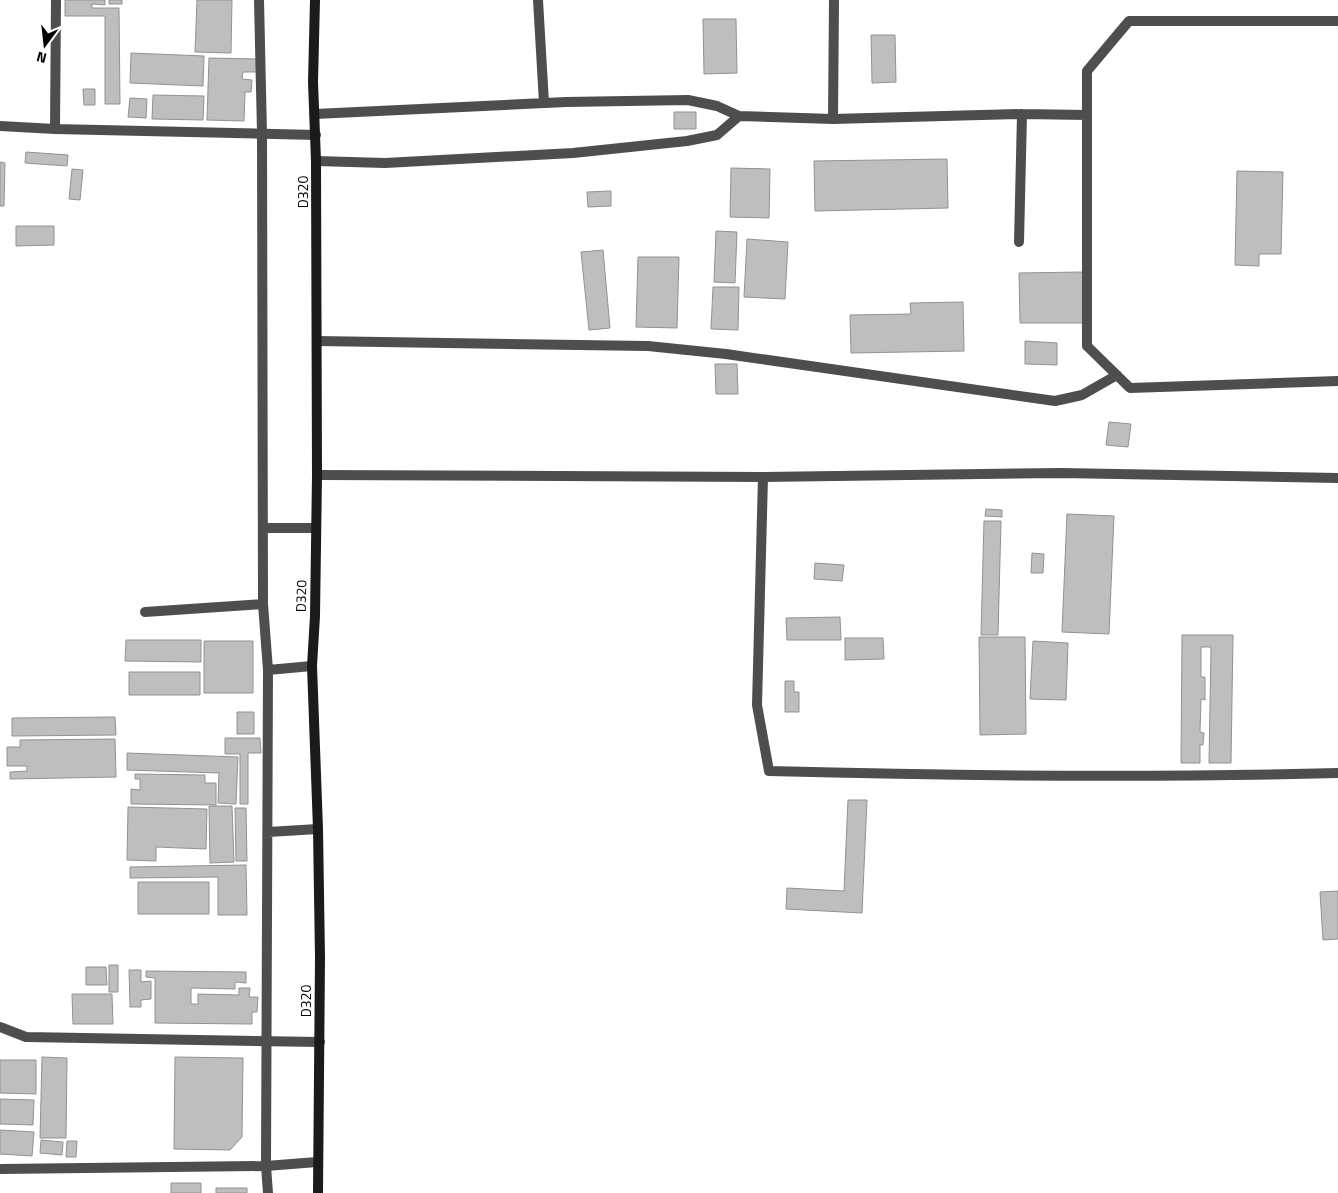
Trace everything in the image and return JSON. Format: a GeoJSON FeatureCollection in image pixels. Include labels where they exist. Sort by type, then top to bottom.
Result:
{"type":"FeatureCollection","features":[{"type":"Feature","properties":{"kind":"street"},"geometry":{"type":"LineString","coordinates":[[55,129],[56,0]]}},
{"type":"Feature","properties":{"kind":"street"},"geometry":{"type":"LineString","coordinates":[[259,0],[262,133],[264,604],[268,670],[266,1166],[268,1193]]}},
{"type":"Feature","properties":{"kind":"street","name":"D320"},"geometry":{"type":"LineString","coordinates":[[315,0],[313,82],[316,135],[317,475],[315,616],[312,666],[318,829],[320,1042],[318,1193]]}},
{"type":"Feature","properties":{"kind":"street"},"geometry":{"type":"LineString","coordinates":[[538,0],[544,103]]}},
{"type":"Feature","properties":{"kind":"street"},"geometry":{"type":"LineString","coordinates":[[833,118],[834,0]]}},
{"type":"Feature","properties":{"kind":"street"},"geometry":{"type":"LineString","coordinates":[[1338,21],[1129,21],[1087,71],[1087,346],[1130,388],[1338,381]]}},
{"type":"Feature","properties":{"kind":"street"},"geometry":{"type":"LineString","coordinates":[[315,114],[544,103],[688,100],[717,106],[738,116],[833,118],[1022,114],[1087,115]]}},
{"type":"Feature","properties":{"kind":"street"},"geometry":{"type":"LineString","coordinates":[[1019,242],[1022,114]]}},
{"type":"Feature","properties":{"kind":"street"},"geometry":{"type":"LineString","coordinates":[[316,160],[395,163],[573,153],[679,142],[717,135],[738,116]]}},
{"type":"Feature","properties":{"kind":"street"},"geometry":{"type":"LineString","coordinates":[[0,126],[316,135]]}},
{"type":"Feature","properties":{"kind":"street"},"geometry":{"type":"LineString","coordinates":[[317,341],[648,346],[726,354],[1055,401],[1082,396],[1117,375]]}},
{"type":"Feature","properties":{"kind":"street"},"geometry":{"type":"LineString","coordinates":[[317,475],[763,477],[1070,473],[1338,478]]}},
{"type":"Feature","properties":{"kind":"street"},"geometry":{"type":"LineString","coordinates":[[763,477],[757,705],[770,771],[897,774],[1212,776],[1338,773]]}},
{"type":"Feature","properties":{"kind":"street"},"geometry":{"type":"LineString","coordinates":[[263,528],[316,528]]}},
{"type":"Feature","properties":{"kind":"street"},"geometry":{"type":"LineString","coordinates":[[145,612],[264,604]]}},
{"type":"Feature","properties":{"kind":"street"},"geometry":{"type":"LineString","coordinates":[[268,670],[312,666]]}},
{"type":"Feature","properties":{"kind":"street"},"geometry":{"type":"LineString","coordinates":[[268,832],[318,829]]}},
{"type":"Feature","properties":{"kind":"street"},"geometry":{"type":"LineString","coordinates":[[0,1027],[26,1037],[320,1042]]}},
{"type":"Feature","properties":{"kind":"street"},"geometry":{"type":"LineString","coordinates":[[0,1169],[266,1166],[317,1162]]}},
{"type":"Feature","properties":{"kind":"building"},"geometry":{"type":"Polygon","coordinates":[[[65,0],[105,0],[105,5],[92,4],[92,8],[119,8],[120,104],[105,104],[105,16],[65,16],[65,0]]]}},
{"type":"Feature","properties":{"kind":"building"},"geometry":{"type":"Polygon","coordinates":[[[109,0],[122,0],[122,4],[109,4],[109,0]]]}},
{"type":"Feature","properties":{"kind":"building"},"geometry":{"type":"Polygon","coordinates":[[[197,0],[232,0],[231,53],[195,52],[197,0]]]}},
{"type":"Feature","properties":{"kind":"building"},"geometry":{"type":"Polygon","coordinates":[[[703,19],[736,19],[737,73],[704,74],[703,19]]]}},
{"type":"Feature","properties":{"kind":"building"},"geometry":{"type":"Polygon","coordinates":[[[871,35],[895,35],[896,82],[872,83],[871,35]]]}},
{"type":"Feature","properties":{"kind":"building"},"geometry":{"type":"Polygon","coordinates":[[[131,53],[204,56],[203,86],[130,83],[131,53]]]}},
{"type":"Feature","properties":{"kind":"building"},"geometry":{"type":"Polygon","coordinates":[[[209,58],[258,59],[257,72],[243,72],[242,79],[252,80],[251,92],[245,92],[244,121],[207,120],[209,58]]]}},
{"type":"Feature","properties":{"kind":"building"},"geometry":{"type":"Polygon","coordinates":[[[83,89],[95,89],[95,105],[84,105],[83,89]]]}},
{"type":"Feature","properties":{"kind":"building"},"geometry":{"type":"Polygon","coordinates":[[[153,95],[204,96],[203,120],[152,119],[153,95]]]}},
{"type":"Feature","properties":{"kind":"building"},"geometry":{"type":"Polygon","coordinates":[[[130,98],[147,99],[146,118],[128,117],[130,98]]]}},
{"type":"Feature","properties":{"kind":"building"},"geometry":{"type":"Polygon","coordinates":[[[674,112],[696,112],[696,129],[674,129],[674,112]]]}},
{"type":"Feature","properties":{"kind":"building"},"geometry":{"type":"Polygon","coordinates":[[[26,152],[68,155],[67,166],[25,163],[26,152]]]}},
{"type":"Feature","properties":{"kind":"building"},"geometry":{"type":"Polygon","coordinates":[[[947,159],[948,208],[815,211],[814,161],[947,159]]]}},
{"type":"Feature","properties":{"kind":"building"},"geometry":{"type":"Polygon","coordinates":[[[0,162],[5,163],[4,206],[0,206],[0,162]]]}},
{"type":"Feature","properties":{"kind":"building"},"geometry":{"type":"Polygon","coordinates":[[[731,168],[770,169],[769,218],[730,217],[731,168]]]}},
{"type":"Feature","properties":{"kind":"building"},"geometry":{"type":"Polygon","coordinates":[[[72,169],[83,170],[80,200],[69,199],[72,169]]]}},
{"type":"Feature","properties":{"kind":"building"},"geometry":{"type":"Polygon","coordinates":[[[1237,171],[1283,172],[1281,254],[1259,254],[1259,266],[1235,265],[1237,171]]]}},
{"type":"Feature","properties":{"kind":"building"},"geometry":{"type":"Polygon","coordinates":[[[611,191],[611,206],[588,207],[587,192],[611,191]]]}},
{"type":"Feature","properties":{"kind":"building"},"geometry":{"type":"Polygon","coordinates":[[[16,226],[54,226],[54,245],[16,246],[16,226]]]}},
{"type":"Feature","properties":{"kind":"building"},"geometry":{"type":"Polygon","coordinates":[[[716,231],[737,232],[735,283],[714,282],[716,231]]]}},
{"type":"Feature","properties":{"kind":"building"},"geometry":{"type":"Polygon","coordinates":[[[747,239],[788,242],[785,299],[744,297],[747,239]]]}},
{"type":"Feature","properties":{"kind":"building"},"geometry":{"type":"Polygon","coordinates":[[[603,250],[610,328],[589,330],[581,252],[603,250]]]}},
{"type":"Feature","properties":{"kind":"building"},"geometry":{"type":"Polygon","coordinates":[[[638,257],[679,257],[677,328],[636,327],[638,257]]]}},
{"type":"Feature","properties":{"kind":"building"},"geometry":{"type":"Polygon","coordinates":[[[1083,272],[1084,323],[1020,323],[1019,273],[1083,272]]]}},
{"type":"Feature","properties":{"kind":"building"},"geometry":{"type":"Polygon","coordinates":[[[713,287],[739,287],[738,330],[711,329],[713,287]]]}},
{"type":"Feature","properties":{"kind":"building"},"geometry":{"type":"Polygon","coordinates":[[[963,302],[964,351],[851,353],[850,315],[911,314],[910,303],[963,302]]]}},
{"type":"Feature","properties":{"kind":"building"},"geometry":{"type":"Polygon","coordinates":[[[1025,341],[1057,343],[1057,365],[1025,364],[1025,341]]]}},
{"type":"Feature","properties":{"kind":"building"},"geometry":{"type":"Polygon","coordinates":[[[715,364],[737,364],[738,394],[716,394],[715,364]]]}},
{"type":"Feature","properties":{"kind":"building"},"geometry":{"type":"Polygon","coordinates":[[[1109,422],[1131,424],[1128,447],[1106,445],[1109,422]]]}},
{"type":"Feature","properties":{"kind":"building"},"geometry":{"type":"Polygon","coordinates":[[[986,509],[1002,510],[1002,517],[985,516],[986,509]]]}},
{"type":"Feature","properties":{"kind":"building"},"geometry":{"type":"Polygon","coordinates":[[[1067,514],[1114,516],[1109,634],[1062,632],[1067,514]]]}},
{"type":"Feature","properties":{"kind":"building"},"geometry":{"type":"Polygon","coordinates":[[[984,521],[1001,521],[998,635],[981,635],[984,521]]]}},
{"type":"Feature","properties":{"kind":"building"},"geometry":{"type":"Polygon","coordinates":[[[1032,553],[1044,554],[1043,573],[1031,573],[1032,553]]]}},
{"type":"Feature","properties":{"kind":"building"},"geometry":{"type":"Polygon","coordinates":[[[815,563],[844,565],[842,581],[814,579],[815,563]]]}},
{"type":"Feature","properties":{"kind":"building"},"geometry":{"type":"Polygon","coordinates":[[[840,617],[841,640],[787,640],[786,618],[840,617]]]}},
{"type":"Feature","properties":{"kind":"building"},"geometry":{"type":"Polygon","coordinates":[[[1182,635],[1233,635],[1231,763],[1209,763],[1211,647],[1201,647],[1201,677],[1205,677],[1205,700],[1201,699],[1200,732],[1204,733],[1203,745],[1200,745],[1200,763],[1181,763],[1182,635]]]}},
{"type":"Feature","properties":{"kind":"building"},"geometry":{"type":"Polygon","coordinates":[[[979,637],[1025,637],[1026,734],[980,735],[979,637]]]}},
{"type":"Feature","properties":{"kind":"building"},"geometry":{"type":"Polygon","coordinates":[[[845,638],[883,638],[884,659],[845,660],[845,638]]]}},
{"type":"Feature","properties":{"kind":"building"},"geometry":{"type":"Polygon","coordinates":[[[126,640],[201,640],[201,662],[125,661],[126,640]]]}},
{"type":"Feature","properties":{"kind":"building"},"geometry":{"type":"Polygon","coordinates":[[[204,641],[253,641],[253,693],[204,693],[204,641]]]}},
{"type":"Feature","properties":{"kind":"building"},"geometry":{"type":"Polygon","coordinates":[[[1033,641],[1068,643],[1066,700],[1030,699],[1033,641]]]}},
{"type":"Feature","properties":{"kind":"building"},"geometry":{"type":"Polygon","coordinates":[[[129,672],[200,672],[200,695],[129,695],[129,672]]]}},
{"type":"Feature","properties":{"kind":"building"},"geometry":{"type":"Polygon","coordinates":[[[785,681],[794,681],[794,692],[799,692],[799,712],[785,712],[785,681]]]}},
{"type":"Feature","properties":{"kind":"building"},"geometry":{"type":"Polygon","coordinates":[[[237,712],[254,712],[254,734],[237,734],[237,712]]]}},
{"type":"Feature","properties":{"kind":"building"},"geometry":{"type":"Polygon","coordinates":[[[115,717],[116,735],[12,736],[12,718],[115,717]]]}},
{"type":"Feature","properties":{"kind":"building"},"geometry":{"type":"Polygon","coordinates":[[[225,738],[260,738],[261,753],[248,753],[248,804],[240,804],[240,754],[225,754],[225,738]]]}},
{"type":"Feature","properties":{"kind":"building"},"geometry":{"type":"Polygon","coordinates":[[[115,739],[116,777],[10,779],[10,772],[27,771],[27,766],[7,766],[7,747],[20,747],[20,740],[115,739]]]}},
{"type":"Feature","properties":{"kind":"building"},"geometry":{"type":"Polygon","coordinates":[[[127,753],[238,757],[236,804],[218,803],[219,773],[127,770],[127,753]]]}},
{"type":"Feature","properties":{"kind":"building"},"geometry":{"type":"Polygon","coordinates":[[[135,774],[205,775],[205,783],[216,783],[216,805],[131,804],[131,789],[140,790],[140,779],[135,779],[135,774]]]}},
{"type":"Feature","properties":{"kind":"building"},"geometry":{"type":"Polygon","coordinates":[[[848,800],[867,800],[862,913],[786,909],[787,888],[844,891],[848,800]]]}},
{"type":"Feature","properties":{"kind":"building"},"geometry":{"type":"Polygon","coordinates":[[[209,806],[232,806],[234,862],[210,863],[209,806]]]}},
{"type":"Feature","properties":{"kind":"building"},"geometry":{"type":"Polygon","coordinates":[[[128,807],[207,809],[206,849],[156,847],[156,861],[127,860],[128,807]]]}},
{"type":"Feature","properties":{"kind":"building"},"geometry":{"type":"Polygon","coordinates":[[[235,808],[246,808],[247,861],[236,861],[235,808]]]}},
{"type":"Feature","properties":{"kind":"building"},"geometry":{"type":"Polygon","coordinates":[[[246,865],[247,915],[218,915],[218,877],[130,878],[130,867],[246,865]]]}},
{"type":"Feature","properties":{"kind":"building"},"geometry":{"type":"Polygon","coordinates":[[[138,882],[209,882],[209,914],[138,914],[138,882]]]}},
{"type":"Feature","properties":{"kind":"building"},"geometry":{"type":"Polygon","coordinates":[[[1338,891],[1338,939],[1323,940],[1320,892],[1338,891]]]}},
{"type":"Feature","properties":{"kind":"building"},"geometry":{"type":"Polygon","coordinates":[[[109,965],[118,965],[118,992],[109,992],[109,965]]]}},
{"type":"Feature","properties":{"kind":"building"},"geometry":{"type":"Polygon","coordinates":[[[86,967],[106,967],[107,985],[86,985],[86,967]]]}},
{"type":"Feature","properties":{"kind":"building"},"geometry":{"type":"Polygon","coordinates":[[[129,970],[141,970],[141,982],[151,981],[151,999],[141,1000],[141,1007],[130,1007],[129,970]]]}},
{"type":"Feature","properties":{"kind":"building"},"geometry":{"type":"Polygon","coordinates":[[[146,971],[246,972],[246,983],[235,982],[235,989],[191,988],[191,1004],[198,1004],[198,994],[239,995],[239,988],[250,988],[249,997],[258,997],[257,1012],[252,1012],[252,1024],[155,1023],[155,978],[146,977],[146,971]]]}},
{"type":"Feature","properties":{"kind":"building"},"geometry":{"type":"Polygon","coordinates":[[[72,994],[112,994],[113,1024],[73,1024],[72,994]]]}},
{"type":"Feature","properties":{"kind":"building"},"geometry":{"type":"Polygon","coordinates":[[[42,1057],[67,1058],[66,1138],[40,1138],[42,1057]]]}},
{"type":"Feature","properties":{"kind":"building"},"geometry":{"type":"Polygon","coordinates":[[[175,1057],[243,1058],[242,1137],[230,1150],[174,1149],[175,1057]]]}},
{"type":"Feature","properties":{"kind":"building"},"geometry":{"type":"Polygon","coordinates":[[[0,1060],[36,1060],[36,1094],[0,1093],[0,1060]]]}},
{"type":"Feature","properties":{"kind":"building"},"geometry":{"type":"Polygon","coordinates":[[[0,1099],[34,1100],[33,1125],[0,1124],[0,1099]]]}},
{"type":"Feature","properties":{"kind":"building"},"geometry":{"type":"Polygon","coordinates":[[[0,1130],[34,1132],[32,1156],[0,1154],[0,1130]]]}},
{"type":"Feature","properties":{"kind":"building"},"geometry":{"type":"Polygon","coordinates":[[[41,1140],[63,1142],[62,1155],[40,1153],[41,1140]]]}},
{"type":"Feature","properties":{"kind":"building"},"geometry":{"type":"Polygon","coordinates":[[[67,1141],[77,1141],[76,1157],[66,1157],[67,1141]]]}},
{"type":"Feature","properties":{"kind":"building"},"geometry":{"type":"Polygon","coordinates":[[[171,1183],[201,1183],[201,1193],[171,1193],[171,1183]]]}},
{"type":"Feature","properties":{"kind":"building"},"geometry":{"type":"Polygon","coordinates":[[[216,1188],[247,1188],[247,1193],[216,1193],[216,1188]]]}}]}
